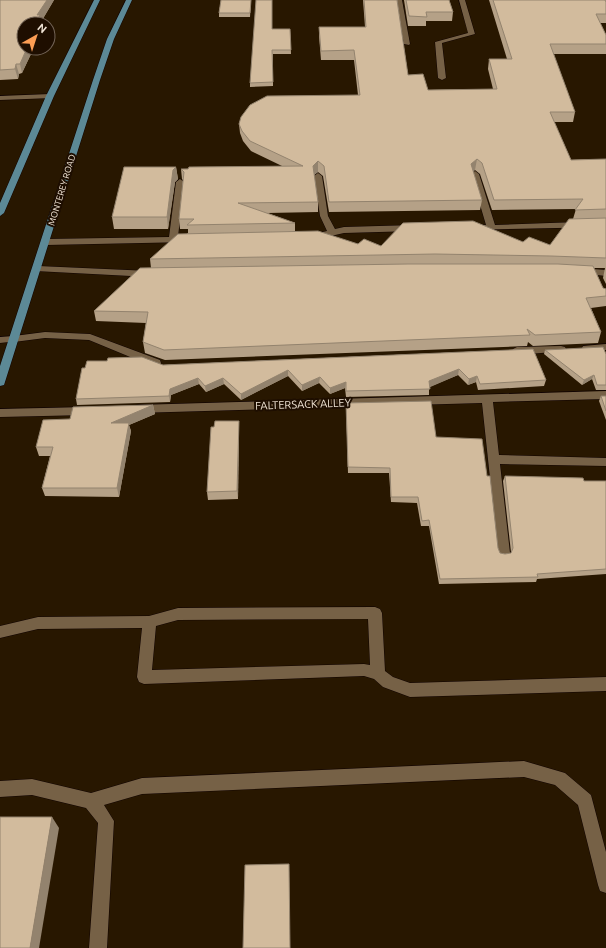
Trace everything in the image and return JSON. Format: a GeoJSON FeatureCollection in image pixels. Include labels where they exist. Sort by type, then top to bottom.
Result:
{"type":"FeatureCollection","features":[{"type":"Feature","properties":{"kind":"main road"},"geometry":{"type":"LineString","coordinates":[[0,213],[50,96],[96,0]]}},
{"type":"Feature","properties":{"kind":"main road","name":"MONTEREY ROAD"},"geometry":{"type":"LineString","coordinates":[[0,382],[38,269],[99,71],[118,21],[129,0]]}},
{"type":"Feature","properties":{"kind":"street"},"geometry":{"type":"LineString","coordinates":[[399,0],[407,44]]}},
{"type":"Feature","properties":{"kind":"street"},"geometry":{"type":"LineString","coordinates":[[442,78],[438,42],[472,34],[462,0]]}},
{"type":"Feature","properties":{"kind":"street"},"geometry":{"type":"LineString","coordinates":[[0,98],[50,96]]}},
{"type":"Feature","properties":{"kind":"street"},"geometry":{"type":"LineString","coordinates":[[475,174],[491,227]]}},
{"type":"Feature","properties":{"kind":"street"},"geometry":{"type":"LineString","coordinates":[[318,176],[324,216],[332,233]]}},
{"type":"Feature","properties":{"kind":"street"},"geometry":{"type":"LineString","coordinates":[[172,240],[180,182]]}},
{"type":"Feature","properties":{"kind":"street"},"geometry":{"type":"LineString","coordinates":[[461,228],[606,224]]}},
{"type":"Feature","properties":{"kind":"street"},"geometry":{"type":"LineString","coordinates":[[302,237],[316,237],[344,230],[424,228]]}},
{"type":"Feature","properties":{"kind":"street"},"geometry":{"type":"LineString","coordinates":[[46,242],[196,239]]}},
{"type":"Feature","properties":{"kind":"street"},"geometry":{"type":"LineString","coordinates":[[38,269],[161,274]]}},
{"type":"Feature","properties":{"kind":"street"},"geometry":{"type":"LineString","coordinates":[[570,271],[606,273]]}},
{"type":"Feature","properties":{"kind":"street"},"geometry":{"type":"LineString","coordinates":[[594,272],[600,285]]}},
{"type":"Feature","properties":{"kind":"street"},"geometry":{"type":"LineString","coordinates":[[0,340],[45,335],[90,337],[164,366]]}},
{"type":"Feature","properties":{"kind":"street"},"geometry":{"type":"LineString","coordinates":[[508,351],[606,347]]}},
{"type":"Feature","properties":{"kind":"street","name":"FALTERSACK ALLEY"},"geometry":{"type":"LineString","coordinates":[[126,410],[606,395]]}},
{"type":"Feature","properties":{"kind":"street"},"geometry":{"type":"LineString","coordinates":[[487,398],[504,553]]}},
{"type":"Feature","properties":{"kind":"street"},"geometry":{"type":"LineString","coordinates":[[0,413],[102,410]]}},
{"type":"Feature","properties":{"kind":"street"},"geometry":{"type":"LineString","coordinates":[[494,459],[606,462]]}},
{"type":"Feature","properties":{"kind":"street"},"geometry":{"type":"LineString","coordinates":[[0,632],[38,623],[149,622],[178,614],[375,613],[378,674]]}},
{"type":"Feature","properties":{"kind":"street"},"geometry":{"type":"LineString","coordinates":[[149,622],[144,677],[364,670],[378,674],[388,682],[410,690],[606,684]]}},
{"type":"Feature","properties":{"kind":"street"},"geometry":{"type":"LineString","coordinates":[[0,788],[32,788],[91,801],[142,786],[524,770],[559,778],[585,801],[606,885]]}},
{"type":"Feature","properties":{"kind":"street"},"geometry":{"type":"LineString","coordinates":[[91,801],[106,821],[98,948]]}},
{"type":"Feature","properties":{"kind":"building"},"geometry":{"type":"Polygon","coordinates":[[[0,0],[47,0],[37,15],[39,16],[16,16],[16,56],[24,56],[20,64],[16,64],[15,69],[0,70],[0,0]]]}},
{"type":"Feature","properties":{"kind":"building"},"geometry":{"type":"Polygon","coordinates":[[[221,0],[251,0],[250,13],[219,13],[221,0]]]}},
{"type":"Feature","properties":{"kind":"building"},"geometry":{"type":"Polygon","coordinates":[[[256,0],[272,0],[272,29],[290,29],[291,50],[272,50],[273,82],[250,83],[256,0]]]}},
{"type":"Feature","properties":{"kind":"building"},"geometry":{"type":"Polygon","coordinates":[[[364,0],[397,0],[408,75],[423,74],[428,90],[497,89],[489,59],[512,59],[493,0],[605,0],[606,14],[596,14],[606,35],[606,44],[550,44],[575,112],[550,112],[571,160],[606,159],[606,209],[575,210],[583,199],[494,200],[482,163],[477,159],[471,164],[482,200],[329,202],[324,166],[318,161],[313,166],[318,202],[238,203],[295,223],[187,225],[194,219],[179,219],[184,172],[181,169],[188,169],[189,167],[303,166],[250,141],[242,131],[239,124],[241,117],[250,105],[267,96],[360,95],[354,50],[321,51],[319,27],[366,27],[364,0]]]}},
{"type":"Feature","properties":{"kind":"building"},"geometry":{"type":"Polygon","coordinates":[[[406,0],[449,0],[453,12],[426,12],[427,17],[409,16],[406,0]]]}},
{"type":"Feature","properties":{"kind":"building"},"geometry":{"type":"Polygon","coordinates":[[[124,167],[176,167],[173,170],[167,217],[112,217],[124,167]]]}},
{"type":"Feature","properties":{"kind":"building"},"geometry":{"type":"Polygon","coordinates":[[[606,218],[606,258],[435,254],[150,259],[178,234],[318,231],[358,244],[364,239],[381,246],[403,223],[473,221],[523,242],[529,237],[550,245],[569,219],[606,218]]]}},
{"type":"Feature","properties":{"kind":"building"},"geometry":{"type":"Polygon","coordinates":[[[408,264],[558,264],[593,266],[603,288],[606,289],[606,296],[586,298],[601,332],[535,335],[527,329],[530,335],[164,350],[143,342],[148,312],[94,311],[140,268],[408,264]]]}},
{"type":"Feature","properties":{"kind":"building"},"geometry":{"type":"Polygon","coordinates":[[[603,347],[606,354],[606,385],[597,385],[594,375],[584,380],[545,350],[603,347]]]}},
{"type":"Feature","properties":{"kind":"building"},"geometry":{"type":"Polygon","coordinates":[[[533,349],[546,380],[480,384],[477,376],[469,379],[459,369],[429,381],[430,389],[346,391],[346,382],[330,388],[320,377],[302,385],[288,370],[241,394],[223,378],[205,386],[198,378],[170,389],[169,396],[76,399],[82,368],[85,368],[87,361],[107,361],[108,358],[142,357],[163,365],[533,349]]]}},
{"type":"Feature","properties":{"kind":"building"},"geometry":{"type":"Polygon","coordinates":[[[601,396],[606,396],[606,411],[601,396]]]}},
{"type":"Feature","properties":{"kind":"building"},"geometry":{"type":"Polygon","coordinates":[[[431,401],[436,437],[482,439],[487,476],[490,476],[498,548],[500,553],[511,553],[513,548],[505,476],[583,478],[584,481],[606,481],[606,569],[537,574],[538,577],[440,579],[429,520],[422,521],[418,497],[391,497],[390,468],[348,467],[346,403],[431,401]]]}},
{"type":"Feature","properties":{"kind":"building"},"geometry":{"type":"Polygon","coordinates":[[[153,405],[111,423],[129,423],[117,488],[42,488],[53,447],[36,447],[43,420],[70,419],[73,407],[153,405]]]}},
{"type":"Feature","properties":{"kind":"building"},"geometry":{"type":"Polygon","coordinates":[[[215,421],[239,421],[237,491],[207,492],[211,427],[214,427],[215,421]]]}},
{"type":"Feature","properties":{"kind":"building"},"geometry":{"type":"Polygon","coordinates":[[[0,817],[52,817],[30,948],[0,948],[0,817]]]}},
{"type":"Feature","properties":{"kind":"building"},"geometry":{"type":"Polygon","coordinates":[[[289,864],[290,948],[243,948],[245,865],[289,864]]]}}]}
